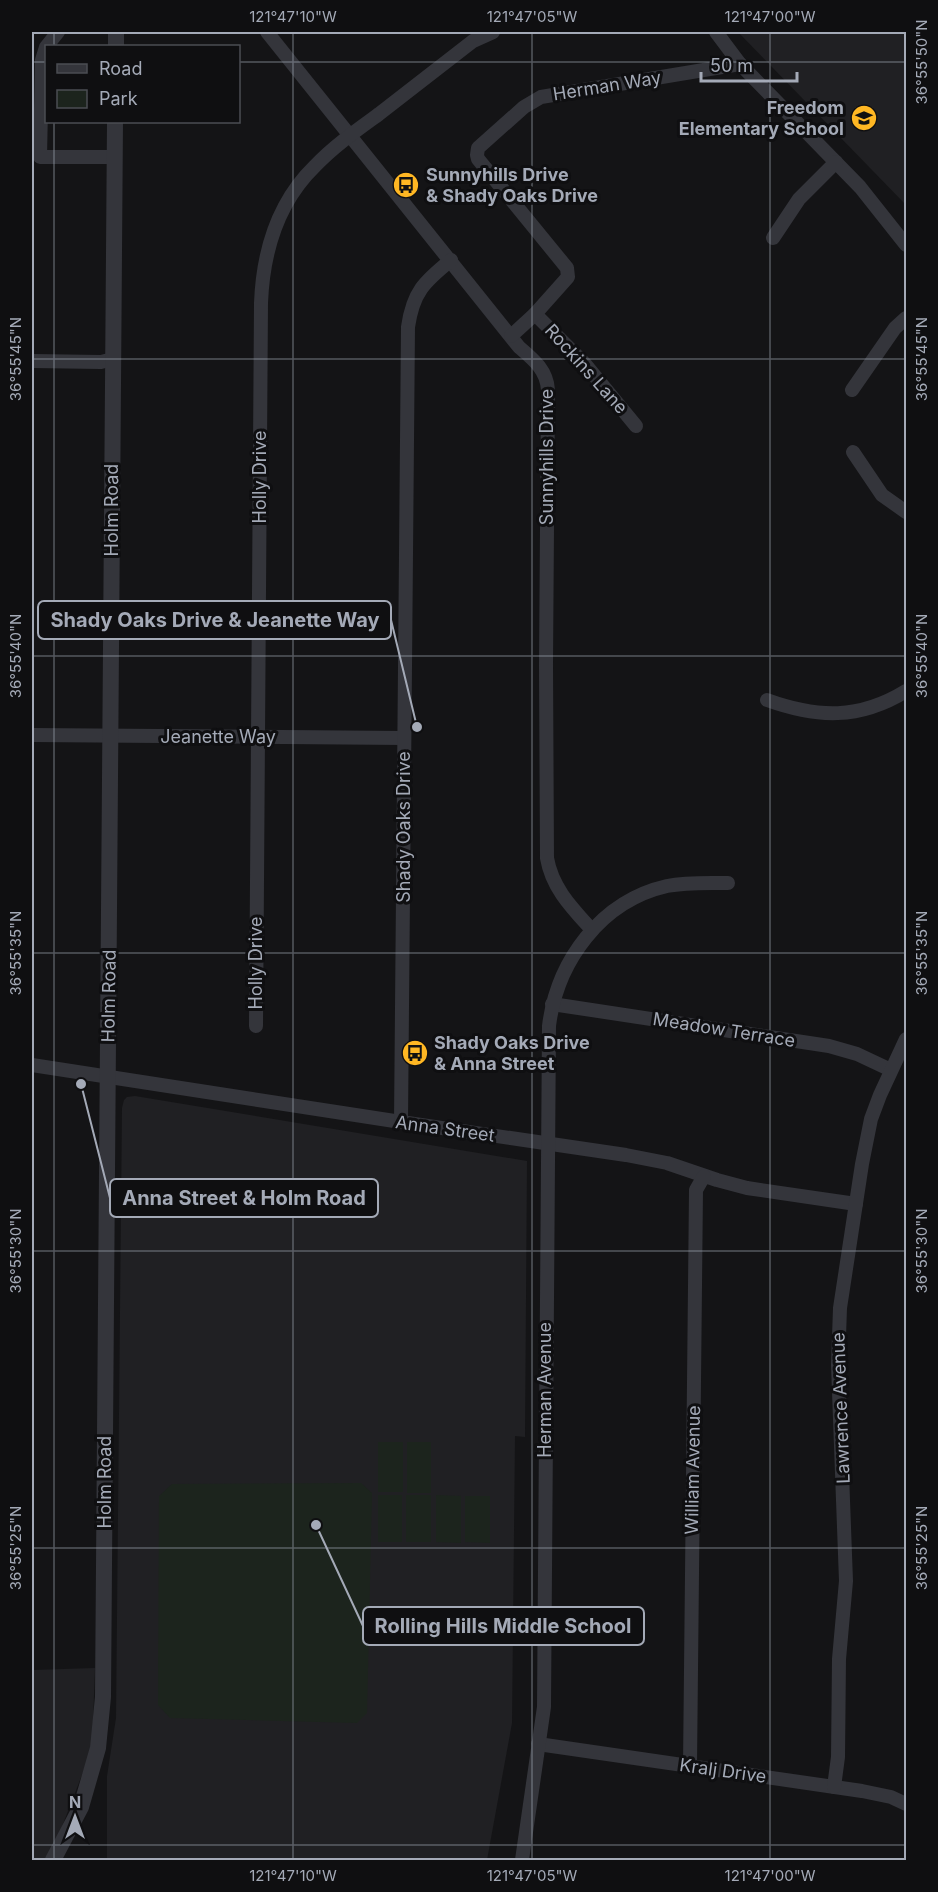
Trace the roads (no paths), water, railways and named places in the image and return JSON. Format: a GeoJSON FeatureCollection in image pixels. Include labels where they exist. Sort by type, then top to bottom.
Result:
{"type":"FeatureCollection","features":[{"type":"Feature","properties":{"kind":"street"},"geometry":{"type":"LineString","coordinates":[[48,45],[58,32]]}},
{"type":"Feature","properties":{"kind":"street","name":"Sunnyhills Drive"},"geometry":{"type":"LineString","coordinates":[[267,32],[519,347],[538,363],[548,384],[547,858],[549,870],[558,891],[592,930]]}},
{"type":"Feature","properties":{"kind":"street","name":"Holly Drive"},"geometry":{"type":"LineString","coordinates":[[256,1026],[263,271],[275,229],[295,190],[314,166],[350,135],[473,41],[493,32]]}},
{"type":"Feature","properties":{"kind":"street"},"geometry":{"type":"LineString","coordinates":[[716,32],[740,64],[864,192],[906,245]]}},
{"type":"Feature","properties":{"kind":"street"},"geometry":{"type":"LineString","coordinates":[[45,50],[42,60],[40,157],[115,157]]}},
{"type":"Feature","properties":{"kind":"street","name":"Herman Way"},"geometry":{"type":"LineString","coordinates":[[511,336],[535,314],[568,277],[567,268],[478,159],[477,151],[481,145],[524,107],[541,97],[740,64]]}},
{"type":"Feature","properties":{"kind":"street","name":"Holm Road"},"geometry":{"type":"LineString","coordinates":[[53,1860],[81,1807],[98,1748],[103,1697],[115,123]]}},
{"type":"Feature","properties":{"kind":"street"},"geometry":{"type":"LineString","coordinates":[[773,238],[799,199],[836,162]]}},
{"type":"Feature","properties":{"kind":"street","name":"Shady Oaks Drive"},"geometry":{"type":"LineString","coordinates":[[401,1122],[408,327],[412,305],[420,288],[451,260]]}},
{"type":"Feature","properties":{"kind":"street","name":"Rockins Lane"},"geometry":{"type":"LineString","coordinates":[[535,314],[585,364],[636,426]]}},
{"type":"Feature","properties":{"kind":"street"},"geometry":{"type":"LineString","coordinates":[[852,390],[895,328],[906,318]]}},
{"type":"Feature","properties":{"kind":"street"},"geometry":{"type":"LineString","coordinates":[[32,361],[101,362],[113,359]]}},
{"type":"Feature","properties":{"kind":"street"},"geometry":{"type":"LineString","coordinates":[[853,452],[882,495],[906,513]]}},
{"type":"Feature","properties":{"kind":"street"},"geometry":{"type":"LineString","coordinates":[[767,700],[811,713],[840,713],[883,703],[906,691]]}},
{"type":"Feature","properties":{"kind":"street","name":"Jeanette Way"},"geometry":{"type":"LineString","coordinates":[[32,735],[404,738]]}},
{"type":"Feature","properties":{"kind":"street","name":"Herman Avenue"},"geometry":{"type":"LineString","coordinates":[[522,1860],[543,1716],[544,1692],[549,1026],[552,1004],[558,985],[577,947],[592,930],[621,907],[652,891],[680,884],[728,883]]}},
{"type":"Feature","properties":{"kind":"street","name":"Meadow Terrace"},"geometry":{"type":"LineString","coordinates":[[552,1004],[829,1046],[857,1054],[891,1070]]}},
{"type":"Feature","properties":{"kind":"street","name":"Lawrence Avenue"},"geometry":{"type":"LineString","coordinates":[[834,1786],[838,1757],[839,1659],[846,1581],[838,1334],[842,1291],[871,1119],[906,1039]]}},
{"type":"Feature","properties":{"kind":"street","name":"Anna Street"},"geometry":{"type":"LineString","coordinates":[[32,1065],[657,1161],[747,1188],[856,1204]]}},
{"type":"Feature","properties":{"kind":"street","name":"William Avenue"},"geometry":{"type":"LineString","coordinates":[[690,1766],[696,1190],[704,1176]]}},
{"type":"Feature","properties":{"kind":"street","name":"Kralj Drive"},"geometry":{"type":"LineString","coordinates":[[538,1744],[834,1786],[878,1794],[906,1804]]}},
{"type":"Feature","properties":{"kind":"place","name":"Freedom Elementary School"},"geometry":{"type":"Point","coordinates":[864,118]}},
{"type":"Feature","properties":{"kind":"place","name":"Sunnyhills Drive & Shady Oaks Drive"},"geometry":{"type":"Point","coordinates":[406,185]}},
{"type":"Feature","properties":{"kind":"place","name":"Shady Oaks Drive & Jeanette Way"},"geometry":{"type":"Point","coordinates":[417,727]}},
{"type":"Feature","properties":{"kind":"place","name":"Shady Oaks Drive & Anna Street"},"geometry":{"type":"Point","coordinates":[415,1053]}},
{"type":"Feature","properties":{"kind":"place","name":"Anna Street & Holm Road"},"geometry":{"type":"Point","coordinates":[81,1084]}},
{"type":"Feature","properties":{"kind":"place","name":"Rolling Hills Middle School"},"geometry":{"type":"Point","coordinates":[316,1525]}}]}
